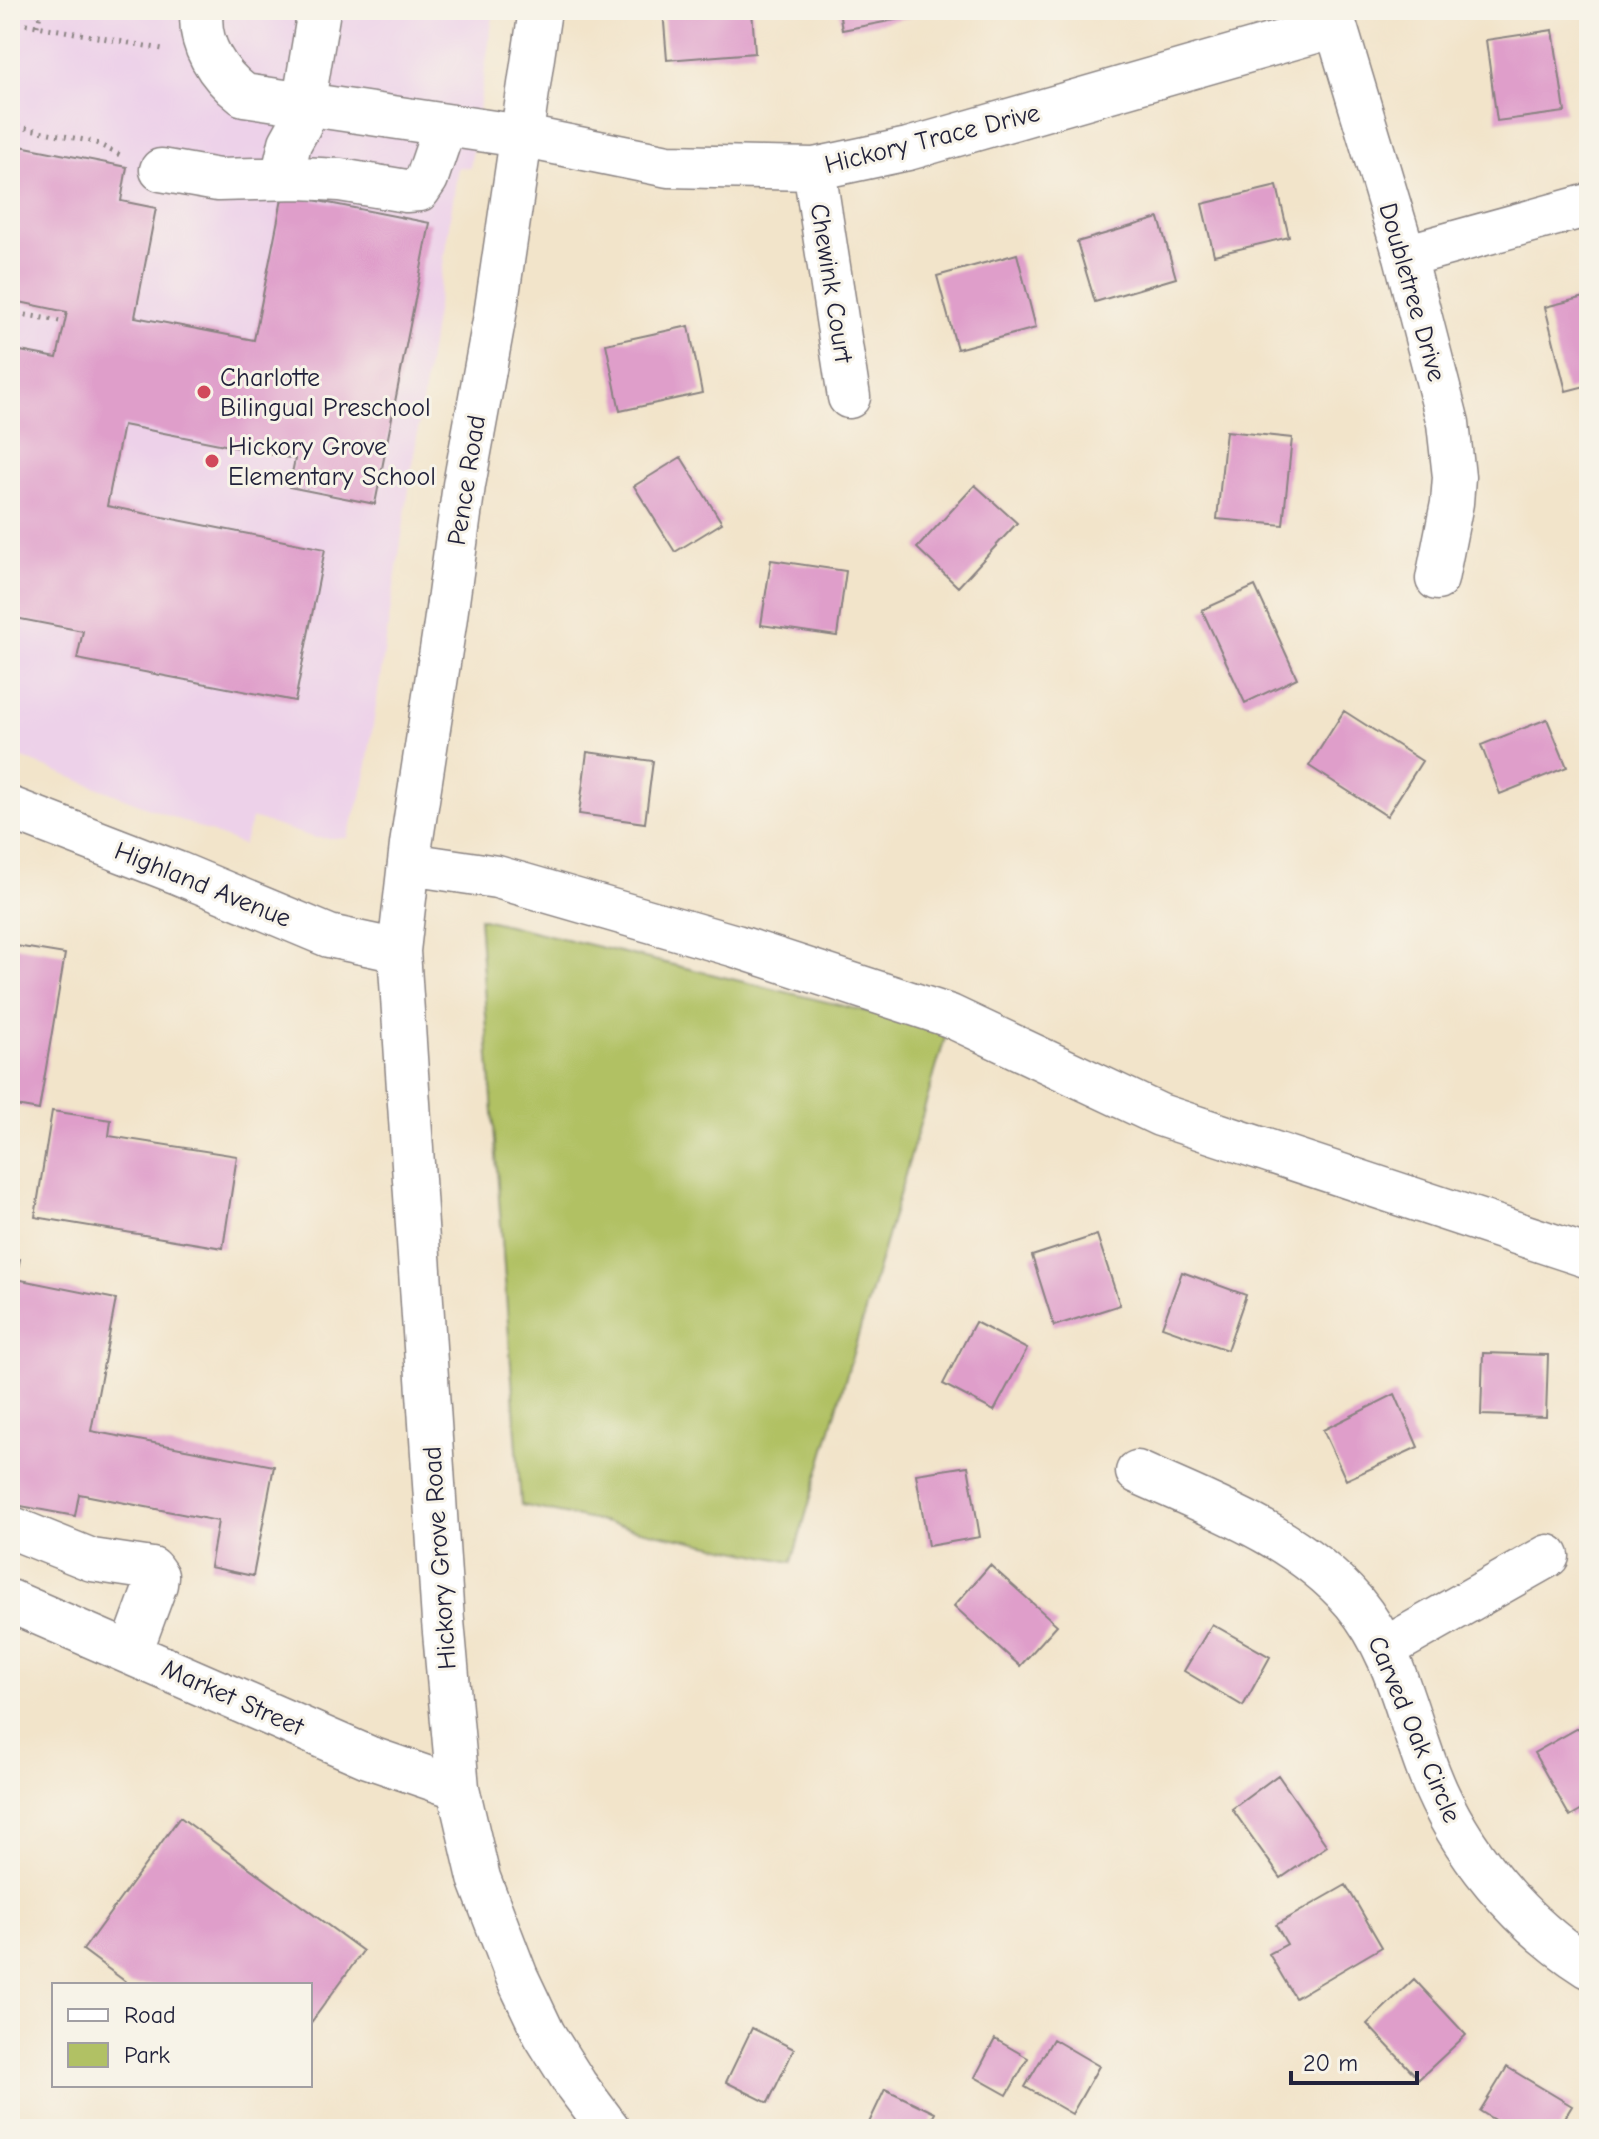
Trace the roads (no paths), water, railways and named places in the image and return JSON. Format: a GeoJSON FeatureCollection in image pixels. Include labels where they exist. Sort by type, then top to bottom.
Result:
{"type":"FeatureCollection","features":[{"type":"Feature","properties":{"kind":"street","name":"Hickory Trace Drive"},"geometry":{"type":"LineString","coordinates":[[202,10],[200,27],[216,69],[244,95],[520,136],[668,166],[814,169],[908,149],[1334,18]]}},
{"type":"Feature","properties":{"kind":"street"},"geometry":{"type":"LineString","coordinates":[[282,178],[285,158],[300,125],[305,104],[319,10]]}},
{"type":"Feature","properties":{"kind":"street","name":"Pence Road"},"geometry":{"type":"LineString","coordinates":[[399,951],[464,485],[495,315],[540,10]]}},
{"type":"Feature","properties":{"kind":"street","name":"Doubletree Drive"},"geometry":{"type":"LineString","coordinates":[[1334,18],[1405,256],[1448,423],[1454,477],[1437,579]]}},
{"type":"Feature","properties":{"kind":"street"},"geometry":{"type":"LineString","coordinates":[[161,170],[218,180],[340,180],[406,191],[419,190],[427,178],[445,125]]}},
{"type":"Feature","properties":{"kind":"street","name":"Chewink Court"},"geometry":{"type":"LineString","coordinates":[[814,169],[849,397]]}},
{"type":"Feature","properties":{"kind":"street"},"geometry":{"type":"LineString","coordinates":[[1405,256],[1589,205]]}},
{"type":"Feature","properties":{"kind":"street","name":"Highland Avenue"},"geometry":{"type":"LineString","coordinates":[[10,808],[329,936],[399,951]]}},
{"type":"Feature","properties":{"kind":"street"},"geometry":{"type":"LineString","coordinates":[[409,864],[497,877],[736,946],[936,1011],[1160,1115],[1589,1257]]}},
{"type":"Feature","properties":{"kind":"street","name":"Hickory Grove Road"},"geometry":{"type":"LineString","coordinates":[[399,951],[443,1621],[458,1788],[479,1878],[517,1977],[544,2034],[609,2129]]}},
{"type":"Feature","properties":{"kind":"street","name":"Carved Oak Circle"},"geometry":{"type":"LineString","coordinates":[[1137,1472],[1271,1533],[1312,1561],[1353,1601],[1370,1624],[1397,1675],[1430,1775],[1464,1842],[1512,1902],[1565,1952],[1589,1967]]}},
{"type":"Feature","properties":{"kind":"street"},"geometry":{"type":"LineString","coordinates":[[10,1527],[92,1560],[152,1569],[157,1576],[156,1584],[131,1652]]}},
{"type":"Feature","properties":{"kind":"street"},"geometry":{"type":"LineString","coordinates":[[1384,1649],[1548,1556]]}},
{"type":"Feature","properties":{"kind":"street","name":"Market Street"},"geometry":{"type":"LineString","coordinates":[[10,1601],[368,1757],[458,1788]]}},
{"type":"Feature","properties":{"kind":"place","name":"Charlotte Bilingual Preschool"},"geometry":{"type":"Point","coordinates":[204,392]}},
{"type":"Feature","properties":{"kind":"place","name":"Hickory Grove Elementary School"},"geometry":{"type":"Point","coordinates":[212,461]}}]}
